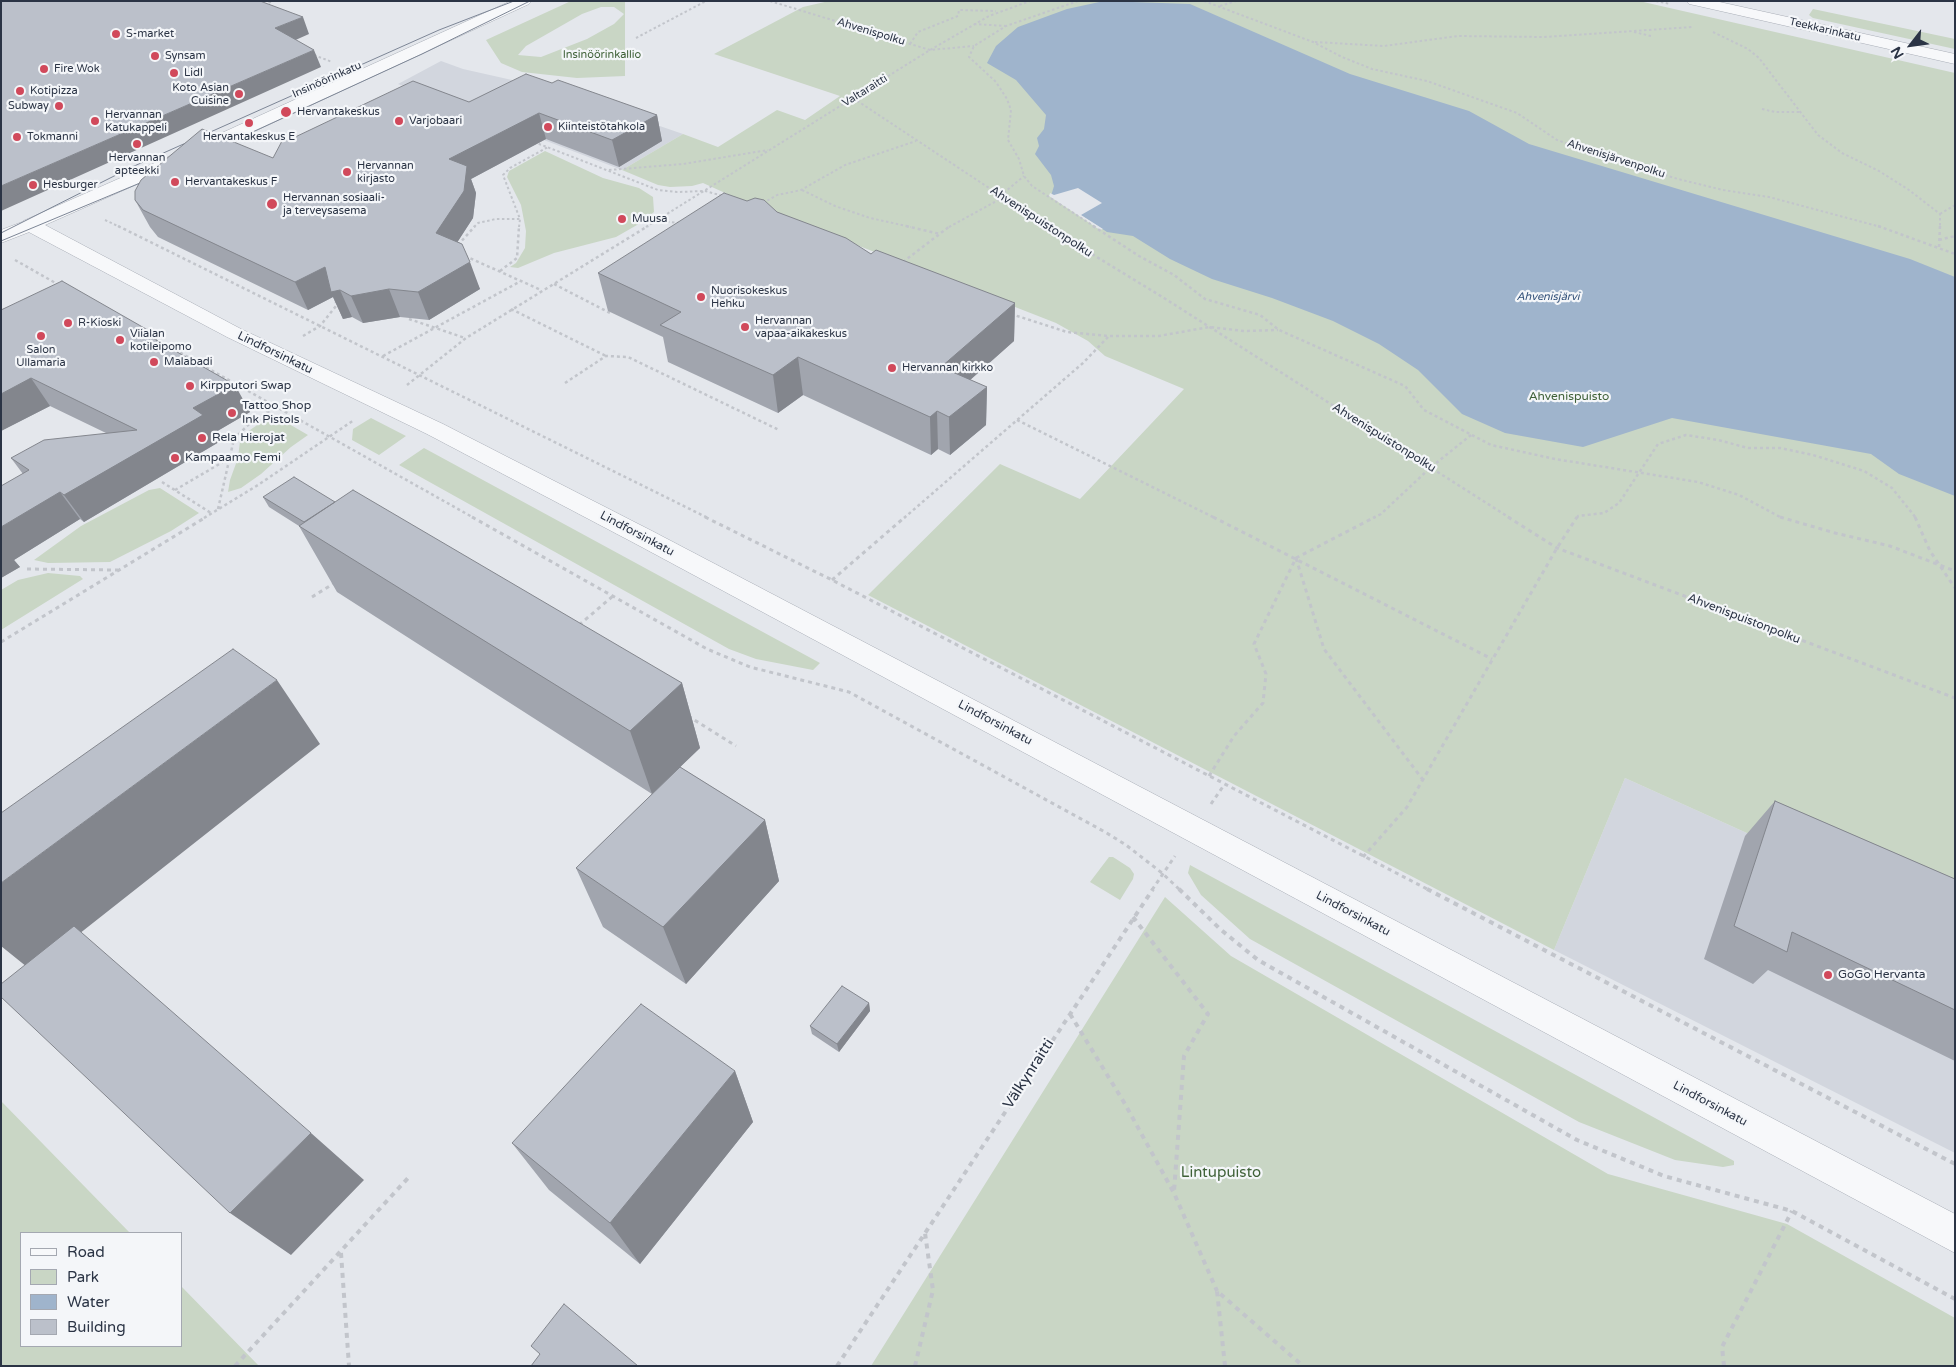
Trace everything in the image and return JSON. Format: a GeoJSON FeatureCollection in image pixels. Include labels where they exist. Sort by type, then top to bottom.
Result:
{"type":"FeatureCollection","features":[{"type":"Feature","properties":{"kind":"street","name":"Teekkarinkatu"},"geometry":{"type":"LineString","coordinates":[[1694,1],[1955,59]]}},
{"type":"Feature","properties":{"kind":"street","name":"Insinöörinkatu"},"geometry":{"type":"LineString","coordinates":[[4,246],[30,225],[184,157],[523,2]]}},
{"type":"Feature","properties":{"kind":"street","name":"Lindforsinkatu"},"geometry":{"type":"LineString","coordinates":[[30,225],[234,333],[435,429],[645,538],[1955,1234]]}},
{"type":"Feature","properties":{"kind":"path"},"geometry":{"type":"LineString","coordinates":[[258,7],[273,1]]}},
{"type":"Feature","properties":{"kind":"path"},"geometry":{"type":"LineString","coordinates":[[636,38],[706,1]]}},
{"type":"Feature","properties":{"kind":"path","name":"Ahvenispolku"},"geometry":{"type":"LineString","coordinates":[[770,1],[930,50],[974,46]]}},
{"type":"Feature","properties":{"kind":"path","name":"Valtaraitti"},"geometry":{"type":"LineString","coordinates":[[705,192],[973,24],[1030,1]]}},
{"type":"Feature","properties":{"kind":"path"},"geometry":{"type":"LineString","coordinates":[[1078,1],[1006,26],[974,46],[969,57],[996,82],[1009,104],[1011,110],[1008,140],[1024,176],[1032,186],[1139,256],[1174,275],[1205,299],[1260,315],[1279,330],[1308,341],[1353,364],[1405,386],[1424,410],[1492,445],[1555,459],[1698,482],[1740,495],[1784,519],[1890,546],[1955,571]]}},
{"type":"Feature","properties":{"kind":"path","name":"Ahvenisjärvenpolku"},"geometry":{"type":"LineString","coordinates":[[1204,1],[1313,42],[1342,57],[1372,69],[1427,82],[1517,113],[1557,140],[1594,153],[1678,179],[1817,209],[1877,226],[1940,247],[1955,254]]}},
{"type":"Feature","properties":{"kind":"path"},"geometry":{"type":"LineString","coordinates":[[1220,6],[1236,1]]}},
{"type":"Feature","properties":{"kind":"path"},"geometry":{"type":"LineString","coordinates":[[910,44],[918,32],[958,16],[959,10],[999,12]]}},
{"type":"Feature","properties":{"kind":"path"},"geometry":{"type":"LineString","coordinates":[[973,24],[1006,26]]}},
{"type":"Feature","properties":{"kind":"path"},"geometry":{"type":"LineString","coordinates":[[1313,42],[1384,46],[1458,36],[1544,37],[1695,27]]}},
{"type":"Feature","properties":{"kind":"path"},"geometry":{"type":"LineString","coordinates":[[1710,30],[1748,49],[1759,58],[1770,75],[1802,112],[1818,135],[1842,153],[1880,171],[1940,214]]}},
{"type":"Feature","properties":{"kind":"path"},"geometry":{"type":"LineString","coordinates":[[1633,32],[1651,36]]}},
{"type":"Feature","properties":{"kind":"path"},"geometry":{"type":"LineString","coordinates":[[314,55],[335,63]]}},
{"type":"Feature","properties":{"kind":"path","name":"Ahvenispuistonpolku"},"geometry":{"type":"LineString","coordinates":[[854,98],[1001,197],[1557,548],[1955,698]]}},
{"type":"Feature","properties":{"kind":"path"},"geometry":{"type":"LineString","coordinates":[[1762,110],[1802,112]]}},
{"type":"Feature","properties":{"kind":"path"},"geometry":{"type":"LineString","coordinates":[[530,140],[658,190],[705,192],[728,198]]}},
{"type":"Feature","properties":{"kind":"path"},"geometry":{"type":"LineString","coordinates":[[760,204],[778,195],[801,190],[846,165],[917,141]]}},
{"type":"Feature","properties":{"kind":"path"},"geometry":{"type":"LineString","coordinates":[[499,271],[517,258],[520,219],[503,175],[510,168],[549,147]]}},
{"type":"Feature","properties":{"kind":"path"},"geometry":{"type":"LineString","coordinates":[[606,170],[683,164],[748,152],[770,150]]}},
{"type":"Feature","properties":{"kind":"path"},"geometry":{"type":"LineString","coordinates":[[902,263],[952,225],[1001,197],[1024,176]]}},
{"type":"Feature","properties":{"kind":"path"},"geometry":{"type":"LineString","coordinates":[[801,190],[835,206],[870,218],[940,234]]}},
{"type":"Feature","properties":{"kind":"path"},"geometry":{"type":"LineString","coordinates":[[1940,214],[1955,206]]}},
{"type":"Feature","properties":{"kind":"path"},"geometry":{"type":"LineString","coordinates":[[1940,214],[1940,247]]}},
{"type":"Feature","properties":{"kind":"path"},"geometry":{"type":"LineString","coordinates":[[103,219],[832,580],[1955,1164]]}},
{"type":"Feature","properties":{"kind":"path"},"geometry":{"type":"LineString","coordinates":[[456,247],[478,223],[496,219],[520,219]]}},
{"type":"Feature","properties":{"kind":"path"},"geometry":{"type":"LineString","coordinates":[[657,221],[689,223]]}},
{"type":"Feature","properties":{"kind":"path"},"geometry":{"type":"LineString","coordinates":[[1939,240],[1955,236]]}},
{"type":"Feature","properties":{"kind":"path"},"geometry":{"type":"LineString","coordinates":[[4,246],[62,286]]}},
{"type":"Feature","properties":{"kind":"path"},"geometry":{"type":"LineString","coordinates":[[460,254],[542,290]]}},
{"type":"Feature","properties":{"kind":"path"},"geometry":{"type":"LineString","coordinates":[[382,356],[521,281]]}},
{"type":"Feature","properties":{"kind":"path"},"geometry":{"type":"LineString","coordinates":[[553,284],[610,313]]}},
{"type":"Feature","properties":{"kind":"path"},"geometry":{"type":"LineString","coordinates":[[320,326],[336,306],[338,292]]}},
{"type":"Feature","properties":{"kind":"path"},"geometry":{"type":"LineString","coordinates":[[511,309],[606,356],[628,356],[779,430]]}},
{"type":"Feature","properties":{"kind":"path"},"geometry":{"type":"LineString","coordinates":[[1008,313],[1067,332],[1108,336],[1159,336],[1209,327],[1279,330]]}},
{"type":"Feature","properties":{"kind":"path"},"geometry":{"type":"LineString","coordinates":[[409,319],[466,338]]}},
{"type":"Feature","properties":{"kind":"path"},"geometry":{"type":"LineString","coordinates":[[147,334],[707,649],[750,667],[849,692],[1126,845],[1162,873],[1220,929],[1258,960],[1576,1140],[1664,1176],[1792,1211],[1955,1299]]}},
{"type":"Feature","properties":{"kind":"path"},"geometry":{"type":"LineString","coordinates":[[832,580],[1083,363],[1108,336]]}},
{"type":"Feature","properties":{"kind":"path"},"geometry":{"type":"LineString","coordinates":[[565,383],[606,356]]}},
{"type":"Feature","properties":{"kind":"path"},"geometry":{"type":"LineString","coordinates":[[217,510],[234,439],[250,423],[276,407]]}},
{"type":"Feature","properties":{"kind":"path"},"geometry":{"type":"LineString","coordinates":[[1017,420],[1296,558],[1492,660]]}},
{"type":"Feature","properties":{"kind":"path"},"geometry":{"type":"LineString","coordinates":[[1209,776],[1234,736],[1263,703],[1266,674],[1254,644],[1296,558],[1381,514],[1430,468],[1471,435]]}},
{"type":"Feature","properties":{"kind":"path"},"geometry":{"type":"LineString","coordinates":[[1363,857],[1407,807],[1557,548],[1578,516],[1604,513],[1619,503],[1658,444],[1686,435],[1718,440],[1748,448],[1780,448],[1813,455],[1864,471],[1892,488],[1917,520],[1930,551],[1955,588]]}},
{"type":"Feature","properties":{"kind":"path"},"geometry":{"type":"LineString","coordinates":[[175,490],[228,459]]}},
{"type":"Feature","properties":{"kind":"path"},"geometry":{"type":"LineString","coordinates":[[162,482],[211,513]]}},
{"type":"Feature","properties":{"kind":"path"},"geometry":{"type":"LineString","coordinates":[[1296,558],[1324,649],[1423,780]]}},
{"type":"Feature","properties":{"kind":"path"},"geometry":{"type":"LineString","coordinates":[[27,569],[119,570]]}},
{"type":"Feature","properties":{"kind":"path"},"geometry":{"type":"LineString","coordinates":[[312,597],[337,581]]}},
{"type":"Feature","properties":{"kind":"path"},"geometry":{"type":"LineString","coordinates":[[578,625],[613,596]]}},
{"type":"Feature","properties":{"kind":"path"},"geometry":{"type":"LineString","coordinates":[[687,715],[736,746]]}},
{"type":"Feature","properties":{"kind":"path","name":"Välkynraitti"},"geometry":{"type":"LineString","coordinates":[[837,1366],[1133,916],[1224,785]]}},
{"type":"Feature","properties":{"kind":"path"},"geometry":{"type":"LineString","coordinates":[[1133,916],[1208,1014],[1184,1056],[1174,1193]]}},
{"type":"Feature","properties":{"kind":"path"},"geometry":{"type":"LineString","coordinates":[[1070,1014],[1125,1104],[1174,1193],[1217,1291],[1226,1366]]}},
{"type":"Feature","properties":{"kind":"path"},"geometry":{"type":"LineString","coordinates":[[235,1366],[408,1178]]}},
{"type":"Feature","properties":{"kind":"path"},"geometry":{"type":"LineString","coordinates":[[1724,1366],[1722,1347],[1792,1211]]}},
{"type":"Feature","properties":{"kind":"path"},"geometry":{"type":"LineString","coordinates":[[915,1366],[933,1290],[925,1232]]}},
{"type":"Feature","properties":{"kind":"path"},"geometry":{"type":"LineString","coordinates":[[341,1252],[349,1366]]}},
{"type":"Feature","properties":{"kind":"path"},"geometry":{"type":"LineString","coordinates":[[1217,1291],[1302,1366]]}},
{"type":"Feature","properties":{"kind":"shaded area"},"geometry":{"type":"Polygon","coordinates":[[[441,61],[463,69],[552,89],[683,134],[622,170],[398,84],[441,61]]]}},
{"type":"Feature","properties":{"kind":"shaded area"},"geometry":{"type":"Polygon","coordinates":[[[1625,778],[1955,927],[1955,1153],[1554,950],[1625,778]]]}},
{"type":"Feature","properties":{"kind":"green space","name":"Insinöörinkallio"},"geometry":{"type":"Polygon","coordinates":[[[571,1],[625,2],[625,76],[577,78],[522,72],[501,63],[486,40],[571,1]],[[601,7],[582,14],[526,46],[518,55],[541,57],[587,39],[614,24],[624,14],[614,7],[601,7]]]}},
{"type":"Feature","properties":{"kind":"green space","name":"Ahvenispuisto"},"geometry":{"type":"Polygon","coordinates":[[[829,1],[1639,1],[1955,73],[1955,927],[1625,778],[1554,950],[868,595],[1000,464],[1080,499],[1184,389],[1105,356],[1088,341],[1056,323],[734,197],[703,183],[692,186],[670,187],[658,185],[622,170],[683,134],[718,147],[777,110],[805,120],[840,96],[714,54],[803,7],[829,1]]]}},
{"type":"Feature","properties":{"kind":"green space"},"geometry":{"type":"Polygon","coordinates":[[[1813,9],[1955,39],[1955,49],[1813,18],[1809,15],[1813,9]]]}},
{"type":"Feature","properties":{"kind":"green space"},"geometry":{"type":"Polygon","coordinates":[[[545,151],[603,178],[639,188],[653,197],[654,212],[637,225],[616,237],[554,253],[518,268],[510,267],[516,263],[525,248],[526,231],[521,205],[507,177],[509,171],[545,151]]]}},
{"type":"Feature","properties":{"kind":"green space"},"geometry":{"type":"Polygon","coordinates":[[[269,417],[289,424],[308,435],[291,447],[261,474],[241,488],[228,492],[238,458],[240,441],[250,430],[269,417]]]}},
{"type":"Feature","properties":{"kind":"green space"},"geometry":{"type":"Polygon","coordinates":[[[371,418],[406,436],[379,455],[352,440],[353,429],[371,418]]]}},
{"type":"Feature","properties":{"kind":"green space"},"geometry":{"type":"Polygon","coordinates":[[[424,448],[820,663],[813,670],[756,659],[729,649],[399,465],[424,448]]]}},
{"type":"Feature","properties":{"kind":"green space"},"geometry":{"type":"Polygon","coordinates":[[[160,488],[199,513],[171,531],[110,562],[48,563],[34,560],[81,526],[149,490],[160,488]]]}},
{"type":"Feature","properties":{"kind":"green space"},"geometry":{"type":"Polygon","coordinates":[[[48,573],[80,576],[83,579],[1,630],[1,590],[18,580],[48,573]]]}},
{"type":"Feature","properties":{"kind":"green space"},"geometry":{"type":"Polygon","coordinates":[[[1109,857],[1113,857],[1130,868],[1134,874],[1120,900],[1090,882],[1109,857]]]}},
{"type":"Feature","properties":{"kind":"green space"},"geometry":{"type":"Polygon","coordinates":[[[1190,865],[1734,1161],[1734,1165],[1723,1167],[1675,1160],[1579,1122],[1250,939],[1201,895],[1188,873],[1190,865]]]}},
{"type":"Feature","properties":{"kind":"green space","name":"Lintupuisto"},"geometry":{"type":"Polygon","coordinates":[[[1165,897],[1231,956],[1608,1174],[1787,1224],[1955,1318],[1955,1366],[871,1366],[1165,897]]]}},
{"type":"Feature","properties":{"kind":"green space"},"geometry":{"type":"Polygon","coordinates":[[[1,1101],[129,1232],[20,1232],[20,1347],[182,1347],[182,1287],[259,1366],[1,1366],[1,1101]]]}},
{"type":"Feature","properties":{"kind":"water","name":"Ahvenisjärvi"},"geometry":{"type":"Polygon","coordinates":[[[1104,1],[1190,4],[1350,74],[1469,111],[1529,144],[1910,259],[1955,277],[1955,496],[1899,474],[1871,454],[1672,418],[1583,447],[1505,433],[1462,414],[1418,370],[1379,344],[1333,321],[1272,298],[1212,279],[1170,259],[1133,236],[1107,232],[1051,196],[1054,186],[1051,175],[1035,154],[1039,146],[1037,138],[1044,129],[1046,115],[1016,80],[987,63],[996,46],[1018,27],[1067,9],[1104,1]]]}},
{"type":"Feature","properties":{"kind":"pier"},"geometry":{"type":"Polygon","coordinates":[[[1078,188],[1102,203],[1081,215],[1103,229],[1100,230],[1049,196],[1050,193],[1054,195],[1078,188]]]}},
{"type":"Feature","properties":{"kind":"building"},"geometry":{"type":"Polygon","coordinates":[[[1,1],[260,1],[303,17],[275,28],[314,50],[1,186],[1,1]]]}},
{"type":"Feature","properties":{"kind":"building"},"geometry":{"type":"Polygon","coordinates":[[[526,74],[552,83],[558,80],[657,115],[612,140],[539,113],[449,159],[467,166],[464,191],[436,233],[462,244],[470,262],[418,292],[389,289],[351,296],[340,290],[331,292],[325,267],[295,282],[143,210],[135,200],[135,191],[141,180],[202,129],[273,158],[282,141],[291,139],[413,81],[469,102],[526,74]]]}},
{"type":"Feature","properties":{"kind":"building"},"geometry":{"type":"Polygon","coordinates":[[[724,193],[747,201],[755,198],[764,200],[777,212],[846,238],[871,254],[876,250],[1015,303],[941,367],[987,387],[949,417],[937,411],[930,417],[798,357],[773,375],[660,325],[681,312],[598,273],[724,193]]]}},
{"type":"Feature","properties":{"kind":"building"},"geometry":{"type":"Polygon","coordinates":[[[62,281],[153,333],[149,336],[235,385],[193,408],[203,415],[64,495],[60,492],[1,527],[1,486],[29,470],[11,458],[44,440],[137,430],[31,378],[1,394],[1,310],[62,281]]]}},
{"type":"Feature","properties":{"kind":"building"},"geometry":{"type":"Polygon","coordinates":[[[294,477],[335,502],[304,522],[263,497],[294,477]]]}},
{"type":"Feature","properties":{"kind":"building"},"geometry":{"type":"Polygon","coordinates":[[[353,490],[682,683],[630,731],[299,526],[353,490]]]}},
{"type":"Feature","properties":{"kind":"building"},"geometry":{"type":"Polygon","coordinates":[[[233,649],[277,680],[1,883],[1,813],[233,649]]]}},
{"type":"Feature","properties":{"kind":"building"},"geometry":{"type":"Polygon","coordinates":[[[680,767],[765,820],[663,927],[576,868],[680,767]]]}},
{"type":"Feature","properties":{"kind":"building"},"geometry":{"type":"Polygon","coordinates":[[[1775,801],[1955,879],[1955,1010],[1792,932],[1787,952],[1734,926],[1775,801]]]}},
{"type":"Feature","properties":{"kind":"building"},"geometry":{"type":"Polygon","coordinates":[[[74,926],[311,1133],[230,1213],[1,997],[1,984],[74,926]]]}},
{"type":"Feature","properties":{"kind":"building"},"geometry":{"type":"Polygon","coordinates":[[[842,986],[869,1003],[837,1044],[810,1026],[842,986]]]}},
{"type":"Feature","properties":{"kind":"building"},"geometry":{"type":"Polygon","coordinates":[[[641,1004],[735,1071],[610,1223],[512,1143],[641,1004]]]}},
{"type":"Feature","properties":{"kind":"building"},"geometry":{"type":"Polygon","coordinates":[[[564,1304],[638,1366],[531,1366],[540,1354],[531,1346],[564,1304]]]}},
{"type":"Feature","properties":{"kind":"tram line"},"geometry":{"type":"LineString","coordinates":[[1,233],[132,167],[439,30],[514,1]]}},
{"type":"Feature","properties":{"kind":"tram line"},"geometry":{"type":"LineString","coordinates":[[220,147],[422,54],[530,1]]}},
{"type":"Feature","properties":{"kind":"tram line"},"geometry":{"type":"LineString","coordinates":[[1,241],[152,178]]}},
{"type":"Feature","properties":{"kind":"place","name":"S-market"},"geometry":{"type":"Point","coordinates":[116,34]}},
{"type":"Feature","properties":{"kind":"place","name":"Synsam"},"geometry":{"type":"Point","coordinates":[155,56]}},
{"type":"Feature","properties":{"kind":"place","name":"Fire Wok"},"geometry":{"type":"Point","coordinates":[44,69]}},
{"type":"Feature","properties":{"kind":"place","name":"Lidl"},"geometry":{"type":"Point","coordinates":[174,73]}},
{"type":"Feature","properties":{"kind":"place","name":"Kotipizza"},"geometry":{"type":"Point","coordinates":[20,91]}},
{"type":"Feature","properties":{"kind":"place","name":"Koto Asian Cuisine"},"geometry":{"type":"Point","coordinates":[239,94]}},
{"type":"Feature","properties":{"kind":"place","name":"Subway"},"geometry":{"type":"Point","coordinates":[59,106]}},
{"type":"Feature","properties":{"kind":"place","name":"Hervantakeskus"},"geometry":{"type":"Point","coordinates":[286,112]}},
{"type":"Feature","properties":{"kind":"place","name":"Hervannan Katukappeli"},"geometry":{"type":"Point","coordinates":[95,121]}},
{"type":"Feature","properties":{"kind":"place","name":"Varjobaari"},"geometry":{"type":"Point","coordinates":[399,121]}},
{"type":"Feature","properties":{"kind":"place","name":"Hervantakeskus E"},"geometry":{"type":"Point","coordinates":[249,123]}},
{"type":"Feature","properties":{"kind":"place","name":"Kiinteistötahkola"},"geometry":{"type":"Point","coordinates":[548,127]}},
{"type":"Feature","properties":{"kind":"place","name":"Tokmanni"},"geometry":{"type":"Point","coordinates":[17,137]}},
{"type":"Feature","properties":{"kind":"place","name":"Hervannan apteekki"},"geometry":{"type":"Point","coordinates":[137,144]}},
{"type":"Feature","properties":{"kind":"place","name":"Hervannan kirjasto"},"geometry":{"type":"Point","coordinates":[347,172]}},
{"type":"Feature","properties":{"kind":"place","name":"Hervantakeskus F"},"geometry":{"type":"Point","coordinates":[175,182]}},
{"type":"Feature","properties":{"kind":"place","name":"Hesburger"},"geometry":{"type":"Point","coordinates":[33,185]}},
{"type":"Feature","properties":{"kind":"place","name":"Hervannan sosiaali- ja terveysasema"},"geometry":{"type":"Point","coordinates":[272,204]}},
{"type":"Feature","properties":{"kind":"place","name":"Muusa"},"geometry":{"type":"Point","coordinates":[622,219]}},
{"type":"Feature","properties":{"kind":"place","name":"Nuorisokeskus Hehku"},"geometry":{"type":"Point","coordinates":[701,297]}},
{"type":"Feature","properties":{"kind":"place","name":"R-Kioski"},"geometry":{"type":"Point","coordinates":[68,323]}},
{"type":"Feature","properties":{"kind":"place","name":"Hervannan vapaa-aikakeskus"},"geometry":{"type":"Point","coordinates":[745,327]}},
{"type":"Feature","properties":{"kind":"place","name":"Salon Ullamaria"},"geometry":{"type":"Point","coordinates":[41,336]}},
{"type":"Feature","properties":{"kind":"place","name":"Viialan kotileipomo"},"geometry":{"type":"Point","coordinates":[120,340]}},
{"type":"Feature","properties":{"kind":"place","name":"Malabadi"},"geometry":{"type":"Point","coordinates":[154,362]}},
{"type":"Feature","properties":{"kind":"place","name":"Hervannan kirkko"},"geometry":{"type":"Point","coordinates":[892,368]}},
{"type":"Feature","properties":{"kind":"place","name":"Kirpputori Swap"},"geometry":{"type":"Point","coordinates":[190,386]}},
{"type":"Feature","properties":{"kind":"place","name":"Tattoo Shop Ink Pistols"},"geometry":{"type":"Point","coordinates":[232,413]}},
{"type":"Feature","properties":{"kind":"place","name":"Rela Hierojat"},"geometry":{"type":"Point","coordinates":[202,438]}},
{"type":"Feature","properties":{"kind":"place","name":"Kampaamo Femi"},"geometry":{"type":"Point","coordinates":[175,458]}},
{"type":"Feature","properties":{"kind":"place","name":"GoGo Hervanta"},"geometry":{"type":"Point","coordinates":[1828,975]}}]}
